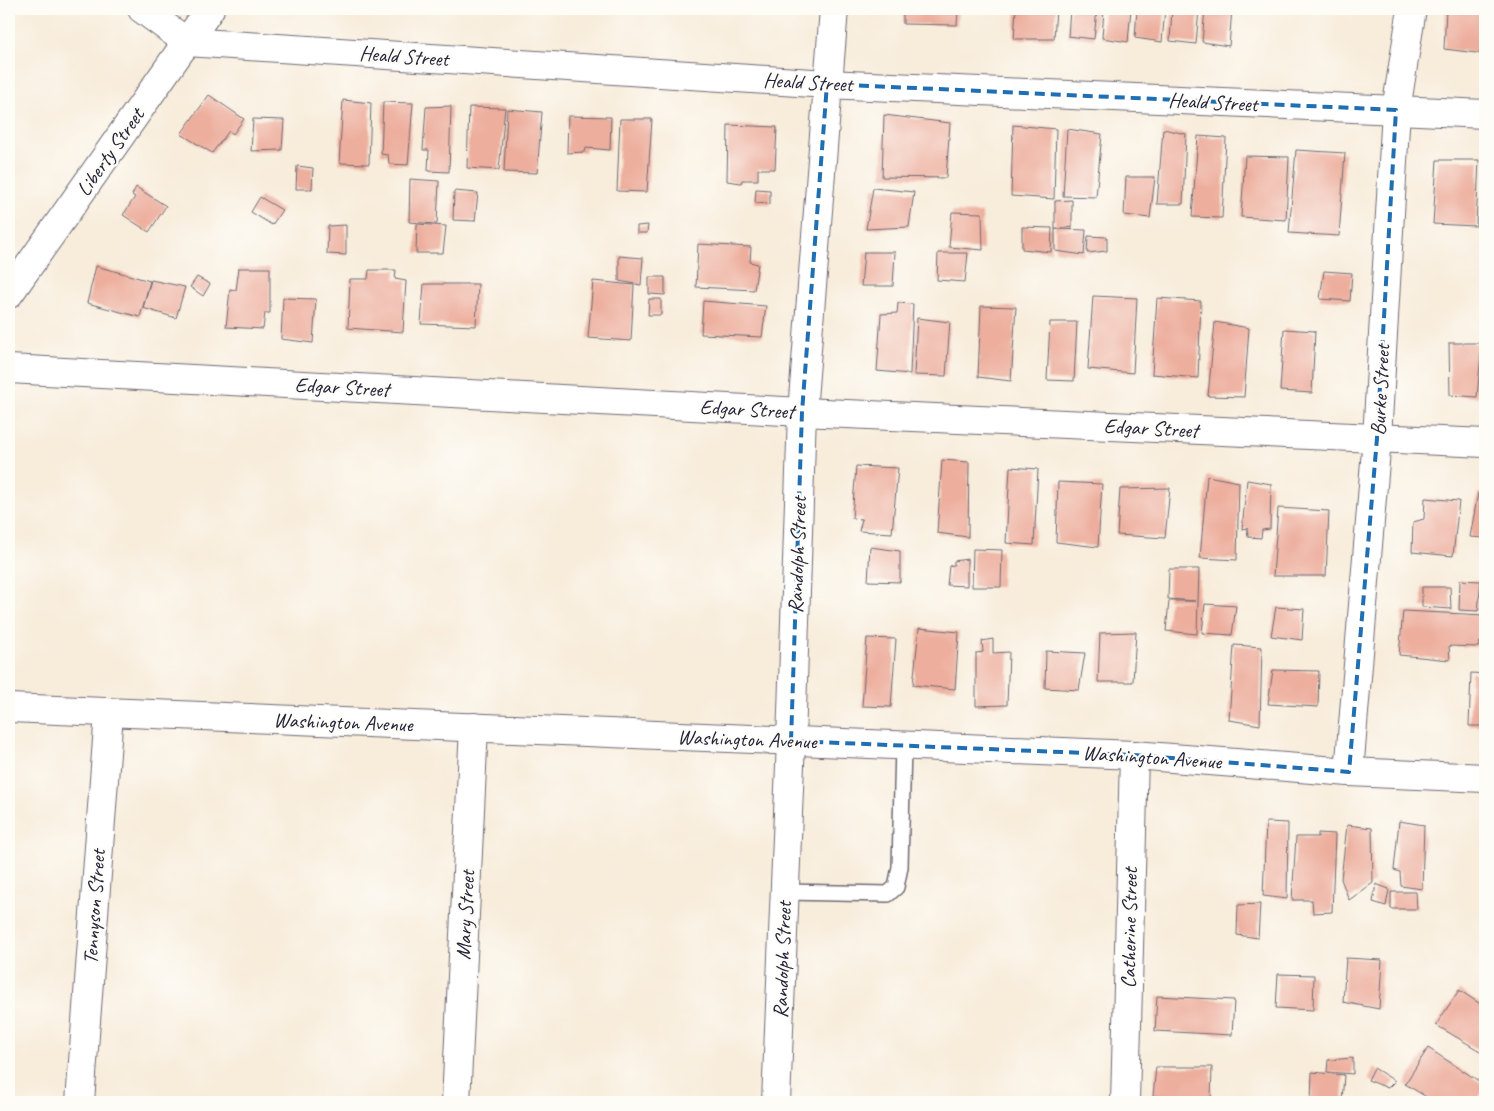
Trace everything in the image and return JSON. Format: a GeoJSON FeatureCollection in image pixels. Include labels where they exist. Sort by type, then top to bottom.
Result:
{"type":"FeatureCollection","features":[{"type":"Feature","properties":{"kind":"street"},"geometry":{"type":"LineString","coordinates":[[142,9],[187,42]]}},
{"type":"Feature","properties":{"kind":"street","name":"Liberty Street"},"geometry":{"type":"LineString","coordinates":[[9,294],[210,9]]}},
{"type":"Feature","properties":{"kind":"street","name":"Randolph Street"},"geometry":{"type":"LineString","coordinates":[[776,1102],[802,412],[834,9]]}},
{"type":"Feature","properties":{"kind":"street","name":"Burke Street"},"geometry":{"type":"LineString","coordinates":[[1349,772],[1377,438],[1396,110],[1412,9]]}},
{"type":"Feature","properties":{"kind":"street","name":"Heald Street"},"geometry":{"type":"LineString","coordinates":[[187,42],[827,84],[1485,114]]}},
{"type":"Feature","properties":{"kind":"street","name":"Edgar Street"},"geometry":{"type":"LineString","coordinates":[[9,369],[802,412],[1485,443]]}},
{"type":"Feature","properties":{"kind":"street","name":"Washington Avenue"},"geometry":{"type":"LineString","coordinates":[[9,708],[1134,755],[1349,772],[1485,778]]}},
{"type":"Feature","properties":{"kind":"street","name":"Tennyson Street"},"geometry":{"type":"LineString","coordinates":[[80,1102],[109,713]]}},
{"type":"Feature","properties":{"kind":"street","name":"Mary Street"},"geometry":{"type":"LineString","coordinates":[[456,1102],[474,728]]}},
{"type":"Feature","properties":{"kind":"street","name":"Catherine Street"},"geometry":{"type":"LineString","coordinates":[[1125,1102],[1134,755]]}},
{"type":"Feature","properties":{"kind":"lane"},"geometry":{"type":"LineString","coordinates":[[785,892],[888,894],[896,887],[900,867],[903,746]]}},
{"type":"Feature","properties":{"kind":"highlighted area"},"geometry":{"type":"Polygon","coordinates":[[[827,84],[1396,110],[1377,438],[1349,772],[1134,755],[791,741],[802,412],[827,84]]]}},
{"type":"Feature","properties":{"kind":"building"},"geometry":{"type":"Polygon","coordinates":[[[903,9],[958,9],[957,25],[903,24],[903,9]]]}},
{"type":"Feature","properties":{"kind":"building"},"geometry":{"type":"Polygon","coordinates":[[[1016,9],[1056,9],[1054,39],[1014,39],[1016,9]]]}},
{"type":"Feature","properties":{"kind":"building"},"geometry":{"type":"Polygon","coordinates":[[[1070,9],[1097,9],[1094,39],[1068,36],[1070,9]]]}},
{"type":"Feature","properties":{"kind":"building"},"geometry":{"type":"Polygon","coordinates":[[[1104,9],[1131,9],[1128,42],[1102,38],[1104,9]]]}},
{"type":"Feature","properties":{"kind":"building"},"geometry":{"type":"Polygon","coordinates":[[[1137,9],[1165,9],[1162,42],[1135,38],[1137,9]]]}},
{"type":"Feature","properties":{"kind":"building"},"geometry":{"type":"Polygon","coordinates":[[[1172,9],[1199,9],[1196,44],[1170,41],[1172,9]]]}},
{"type":"Feature","properties":{"kind":"building"},"geometry":{"type":"Polygon","coordinates":[[[1205,9],[1232,9],[1229,46],[1202,42],[1205,9]]]}},
{"type":"Feature","properties":{"kind":"building"},"geometry":{"type":"Polygon","coordinates":[[[1446,9],[1485,9],[1485,54],[1444,49],[1446,9]]]}},
{"type":"Feature","properties":{"kind":"building"},"geometry":{"type":"Polygon","coordinates":[[[209,95],[244,119],[233,134],[229,131],[212,153],[181,134],[209,95]]]}},
{"type":"Feature","properties":{"kind":"building"},"geometry":{"type":"Polygon","coordinates":[[[343,100],[371,103],[369,164],[339,163],[343,100]]]}},
{"type":"Feature","properties":{"kind":"building"},"geometry":{"type":"Polygon","coordinates":[[[383,102],[413,103],[408,165],[389,164],[388,155],[381,154],[383,102]]]}},
{"type":"Feature","properties":{"kind":"building"},"geometry":{"type":"Polygon","coordinates":[[[451,106],[449,172],[428,171],[429,150],[423,150],[426,107],[451,106]]]}},
{"type":"Feature","properties":{"kind":"building"},"geometry":{"type":"Polygon","coordinates":[[[469,107],[505,108],[499,170],[467,168],[469,107]]]}},
{"type":"Feature","properties":{"kind":"building"},"geometry":{"type":"Polygon","coordinates":[[[507,109],[542,112],[537,173],[504,172],[507,109]]]}},
{"type":"Feature","properties":{"kind":"building"},"geometry":{"type":"Polygon","coordinates":[[[884,115],[950,123],[946,178],[882,177],[884,115]]]}},
{"type":"Feature","properties":{"kind":"building"},"geometry":{"type":"Polygon","coordinates":[[[568,116],[611,117],[610,150],[586,148],[585,152],[567,153],[568,116]]]}},
{"type":"Feature","properties":{"kind":"building"},"geometry":{"type":"Polygon","coordinates":[[[253,119],[284,120],[282,150],[251,151],[253,119]]]}},
{"type":"Feature","properties":{"kind":"building"},"geometry":{"type":"Polygon","coordinates":[[[620,119],[652,119],[647,192],[617,191],[620,119]]]}},
{"type":"Feature","properties":{"kind":"building"},"geometry":{"type":"Polygon","coordinates":[[[728,125],[777,127],[775,169],[758,169],[758,180],[742,180],[741,183],[727,181],[728,125]]]}},
{"type":"Feature","properties":{"kind":"building"},"geometry":{"type":"Polygon","coordinates":[[[1013,125],[1056,129],[1054,199],[1011,196],[1013,125]]]}},
{"type":"Feature","properties":{"kind":"building"},"geometry":{"type":"Polygon","coordinates":[[[1067,129],[1102,134],[1096,197],[1063,196],[1067,129]]]}},
{"type":"Feature","properties":{"kind":"building"},"geometry":{"type":"Polygon","coordinates":[[[1163,129],[1186,134],[1183,204],[1157,204],[1163,129]]]}},
{"type":"Feature","properties":{"kind":"building"},"geometry":{"type":"Polygon","coordinates":[[[1198,136],[1226,138],[1222,218],[1192,217],[1198,136]]]}},
{"type":"Feature","properties":{"kind":"building"},"geometry":{"type":"Polygon","coordinates":[[[1296,150],[1345,153],[1339,236],[1289,233],[1296,150]]]}},
{"type":"Feature","properties":{"kind":"building"},"geometry":{"type":"Polygon","coordinates":[[[1245,156],[1289,157],[1286,220],[1241,217],[1245,156]]]}},
{"type":"Feature","properties":{"kind":"building"},"geometry":{"type":"Polygon","coordinates":[[[1437,160],[1479,160],[1476,226],[1433,224],[1437,160]]]}},
{"type":"Feature","properties":{"kind":"building"},"geometry":{"type":"Polygon","coordinates":[[[297,166],[313,168],[312,189],[296,189],[297,166]]]}},
{"type":"Feature","properties":{"kind":"building"},"geometry":{"type":"Polygon","coordinates":[[[1126,177],[1155,177],[1150,218],[1124,215],[1126,177]]]}},
{"type":"Feature","properties":{"kind":"building"},"geometry":{"type":"Polygon","coordinates":[[[410,179],[439,181],[437,224],[409,222],[410,179]]]}},
{"type":"Feature","properties":{"kind":"building"},"geometry":{"type":"Polygon","coordinates":[[[136,187],[166,206],[149,232],[123,215],[135,197],[132,195],[136,187]]]}},
{"type":"Feature","properties":{"kind":"building"},"geometry":{"type":"Polygon","coordinates":[[[873,188],[914,192],[909,227],[866,229],[873,188]]]}},
{"type":"Feature","properties":{"kind":"building"},"geometry":{"type":"Polygon","coordinates":[[[756,189],[770,190],[770,204],[755,203],[756,189]]]}},
{"type":"Feature","properties":{"kind":"building"},"geometry":{"type":"Polygon","coordinates":[[[454,191],[478,193],[475,221],[453,220],[454,191]]]}},
{"type":"Feature","properties":{"kind":"building"},"geometry":{"type":"Polygon","coordinates":[[[260,197],[282,210],[272,225],[251,212],[260,197]]]}},
{"type":"Feature","properties":{"kind":"building"},"geometry":{"type":"Polygon","coordinates":[[[1072,200],[1072,227],[1055,229],[1055,201],[1072,200]]]}},
{"type":"Feature","properties":{"kind":"building"},"geometry":{"type":"Polygon","coordinates":[[[952,212],[982,213],[983,250],[949,247],[952,212]]]}},
{"type":"Feature","properties":{"kind":"building"},"geometry":{"type":"Polygon","coordinates":[[[417,224],[446,226],[443,253],[416,253],[417,224]]]}},
{"type":"Feature","properties":{"kind":"building"},"geometry":{"type":"Polygon","coordinates":[[[346,225],[346,255],[327,254],[328,226],[346,225]]]}},
{"type":"Feature","properties":{"kind":"building"},"geometry":{"type":"Polygon","coordinates":[[[648,225],[647,233],[637,233],[637,226],[648,225]]]}},
{"type":"Feature","properties":{"kind":"building"},"geometry":{"type":"Polygon","coordinates":[[[1022,227],[1052,228],[1051,252],[1022,249],[1022,227]]]}},
{"type":"Feature","properties":{"kind":"building"},"geometry":{"type":"Polygon","coordinates":[[[1055,229],[1086,230],[1084,255],[1055,251],[1055,229]]]}},
{"type":"Feature","properties":{"kind":"building"},"geometry":{"type":"Polygon","coordinates":[[[1088,236],[1107,237],[1107,251],[1087,253],[1088,236]]]}},
{"type":"Feature","properties":{"kind":"building"},"geometry":{"type":"Polygon","coordinates":[[[698,244],[751,247],[750,262],[758,264],[754,290],[696,287],[698,244]]]}},
{"type":"Feature","properties":{"kind":"building"},"geometry":{"type":"Polygon","coordinates":[[[864,252],[895,252],[893,286],[861,286],[864,252]]]}},
{"type":"Feature","properties":{"kind":"building"},"geometry":{"type":"Polygon","coordinates":[[[938,253],[968,253],[965,282],[937,280],[938,253]]]}},
{"type":"Feature","properties":{"kind":"building"},"geometry":{"type":"Polygon","coordinates":[[[619,256],[643,258],[641,285],[619,281],[619,256]]]}},
{"type":"Feature","properties":{"kind":"building"},"geometry":{"type":"Polygon","coordinates":[[[96,266],[150,281],[140,317],[87,303],[96,266]]]}},
{"type":"Feature","properties":{"kind":"building"},"geometry":{"type":"Polygon","coordinates":[[[239,268],[270,268],[270,313],[265,313],[263,329],[226,327],[230,289],[236,290],[239,268]]]}},
{"type":"Feature","properties":{"kind":"building"},"geometry":{"type":"Polygon","coordinates":[[[369,270],[396,270],[395,279],[406,281],[403,332],[348,328],[350,279],[368,279],[369,270]]]}},
{"type":"Feature","properties":{"kind":"building"},"geometry":{"type":"Polygon","coordinates":[[[1324,271],[1352,273],[1350,301],[1320,299],[1324,271]]]}},
{"type":"Feature","properties":{"kind":"building"},"geometry":{"type":"Polygon","coordinates":[[[197,277],[210,284],[203,296],[190,287],[197,277]]]}},
{"type":"Feature","properties":{"kind":"building"},"geometry":{"type":"Polygon","coordinates":[[[649,277],[665,277],[665,295],[649,294],[649,277]]]}},
{"type":"Feature","properties":{"kind":"building"},"geometry":{"type":"Polygon","coordinates":[[[151,280],[185,287],[176,318],[143,308],[151,280]]]}},
{"type":"Feature","properties":{"kind":"building"},"geometry":{"type":"Polygon","coordinates":[[[593,281],[634,285],[631,341],[588,338],[593,281]]]}},
{"type":"Feature","properties":{"kind":"building"},"geometry":{"type":"Polygon","coordinates":[[[424,284],[478,284],[476,326],[421,324],[424,284]]]}},
{"type":"Feature","properties":{"kind":"building"},"geometry":{"type":"Polygon","coordinates":[[[1093,296],[1137,298],[1133,373],[1088,369],[1093,296]]]}},
{"type":"Feature","properties":{"kind":"building"},"geometry":{"type":"Polygon","coordinates":[[[283,298],[316,299],[313,343],[281,339],[283,298]]]}},
{"type":"Feature","properties":{"kind":"building"},"geometry":{"type":"Polygon","coordinates":[[[1157,298],[1201,301],[1198,378],[1152,374],[1157,298]]]}},
{"type":"Feature","properties":{"kind":"building"},"geometry":{"type":"Polygon","coordinates":[[[649,299],[661,299],[661,315],[648,315],[649,299]]]}},
{"type":"Feature","properties":{"kind":"building"},"geometry":{"type":"Polygon","coordinates":[[[703,301],[766,306],[762,337],[701,334],[703,301]]]}},
{"type":"Feature","properties":{"kind":"building"},"geometry":{"type":"Polygon","coordinates":[[[898,303],[913,304],[910,374],[877,371],[881,314],[897,313],[898,303]]]}},
{"type":"Feature","properties":{"kind":"building"},"geometry":{"type":"Polygon","coordinates":[[[981,306],[1016,307],[1011,381],[978,377],[981,306]]]}},
{"type":"Feature","properties":{"kind":"building"},"geometry":{"type":"Polygon","coordinates":[[[917,318],[950,322],[946,376],[914,375],[917,318]]]}},
{"type":"Feature","properties":{"kind":"building"},"geometry":{"type":"Polygon","coordinates":[[[1050,322],[1077,322],[1074,381],[1047,380],[1050,322]]]}},
{"type":"Feature","properties":{"kind":"building"},"geometry":{"type":"Polygon","coordinates":[[[1215,322],[1249,328],[1244,397],[1208,396],[1215,322]]]}},
{"type":"Feature","properties":{"kind":"building"},"geometry":{"type":"Polygon","coordinates":[[[1284,329],[1315,331],[1312,393],[1280,391],[1284,329]]]}},
{"type":"Feature","properties":{"kind":"building"},"geometry":{"type":"Polygon","coordinates":[[[1449,343],[1482,343],[1477,397],[1450,395],[1449,343]]]}},
{"type":"Feature","properties":{"kind":"building"},"geometry":{"type":"Polygon","coordinates":[[[942,460],[969,462],[968,537],[937,533],[942,460]]]}},
{"type":"Feature","properties":{"kind":"building"},"geometry":{"type":"Polygon","coordinates":[[[856,466],[898,468],[892,533],[859,531],[862,519],[852,518],[856,466]]]}},
{"type":"Feature","properties":{"kind":"building"},"geometry":{"type":"Polygon","coordinates":[[[1010,467],[1038,469],[1034,545],[1006,543],[1010,467]]]}},
{"type":"Feature","properties":{"kind":"building"},"geometry":{"type":"Polygon","coordinates":[[[1207,476],[1239,482],[1237,560],[1200,558],[1207,476]]]}},
{"type":"Feature","properties":{"kind":"building"},"geometry":{"type":"Polygon","coordinates":[[[1247,480],[1271,484],[1270,529],[1262,530],[1261,538],[1248,537],[1247,528],[1242,529],[1247,480]]]}},
{"type":"Feature","properties":{"kind":"building"},"geometry":{"type":"Polygon","coordinates":[[[1058,482],[1102,484],[1098,547],[1056,542],[1058,482]]]}},
{"type":"Feature","properties":{"kind":"building"},"geometry":{"type":"Polygon","coordinates":[[[1170,488],[1165,538],[1117,535],[1120,489],[1170,488]]]}},
{"type":"Feature","properties":{"kind":"building"},"geometry":{"type":"Polygon","coordinates":[[[1478,493],[1485,493],[1485,538],[1470,537],[1478,493]]]}},
{"type":"Feature","properties":{"kind":"building"},"geometry":{"type":"Polygon","coordinates":[[[1425,498],[1459,501],[1453,556],[1412,552],[1413,522],[1424,519],[1425,498]]]}},
{"type":"Feature","properties":{"kind":"building"},"geometry":{"type":"Polygon","coordinates":[[[1278,508],[1329,511],[1326,576],[1273,576],[1278,508]]]}},
{"type":"Feature","properties":{"kind":"building"},"geometry":{"type":"Polygon","coordinates":[[[870,547],[900,551],[900,582],[868,581],[870,547]]]}},
{"type":"Feature","properties":{"kind":"building"},"geometry":{"type":"Polygon","coordinates":[[[973,549],[1002,550],[1001,587],[972,587],[973,549]]]}},
{"type":"Feature","properties":{"kind":"building"},"geometry":{"type":"Polygon","coordinates":[[[967,559],[967,586],[947,585],[949,566],[954,565],[954,561],[967,559]]]}},
{"type":"Feature","properties":{"kind":"building"},"geometry":{"type":"Polygon","coordinates":[[[1169,569],[1199,569],[1197,634],[1166,631],[1169,601],[1195,601],[1168,599],[1169,569]]]}},
{"type":"Feature","properties":{"kind":"building"},"geometry":{"type":"Polygon","coordinates":[[[1460,580],[1481,581],[1478,611],[1459,610],[1460,580]]]}},
{"type":"Feature","properties":{"kind":"building"},"geometry":{"type":"Polygon","coordinates":[[[1422,587],[1450,587],[1451,609],[1422,607],[1422,587]]]}},
{"type":"Feature","properties":{"kind":"building"},"geometry":{"type":"Polygon","coordinates":[[[1205,604],[1236,606],[1232,635],[1202,633],[1205,604]]]}},
{"type":"Feature","properties":{"kind":"building"},"geometry":{"type":"Polygon","coordinates":[[[1276,607],[1304,609],[1302,640],[1271,636],[1276,607]]]}},
{"type":"Feature","properties":{"kind":"building"},"geometry":{"type":"Polygon","coordinates":[[[1403,611],[1485,615],[1485,643],[1480,642],[1478,647],[1449,646],[1450,660],[1399,655],[1403,611]]]}},
{"type":"Feature","properties":{"kind":"building"},"geometry":{"type":"Polygon","coordinates":[[[919,628],[959,632],[955,689],[913,685],[919,628]]]}},
{"type":"Feature","properties":{"kind":"building"},"geometry":{"type":"Polygon","coordinates":[[[1136,632],[1133,682],[1098,682],[1100,633],[1136,632]]]}},
{"type":"Feature","properties":{"kind":"building"},"geometry":{"type":"Polygon","coordinates":[[[867,638],[896,639],[891,707],[862,706],[867,638]]]}},
{"type":"Feature","properties":{"kind":"building"},"geometry":{"type":"Polygon","coordinates":[[[993,639],[993,653],[1009,652],[1007,705],[976,706],[976,653],[983,652],[982,641],[993,639]]]}},
{"type":"Feature","properties":{"kind":"building"},"geometry":{"type":"Polygon","coordinates":[[[1234,645],[1262,647],[1260,725],[1229,720],[1234,645]]]}},
{"type":"Feature","properties":{"kind":"building"},"geometry":{"type":"Polygon","coordinates":[[[1046,651],[1085,653],[1079,690],[1045,688],[1046,651]]]}},
{"type":"Feature","properties":{"kind":"building"},"geometry":{"type":"Polygon","coordinates":[[[1273,670],[1319,671],[1318,707],[1268,704],[1273,670]]]}},
{"type":"Feature","properties":{"kind":"building"},"geometry":{"type":"Polygon","coordinates":[[[1471,673],[1485,674],[1485,726],[1469,726],[1471,673]]]}},
{"type":"Feature","properties":{"kind":"building"},"geometry":{"type":"Polygon","coordinates":[[[1399,821],[1424,825],[1422,889],[1401,886],[1400,872],[1394,870],[1399,821]]]}},
{"type":"Feature","properties":{"kind":"building"},"geometry":{"type":"Polygon","coordinates":[[[1266,822],[1288,823],[1287,899],[1263,896],[1266,822]]]}},
{"type":"Feature","properties":{"kind":"building"},"geometry":{"type":"Polygon","coordinates":[[[1347,825],[1372,828],[1373,883],[1349,900],[1341,879],[1347,825]]]}},
{"type":"Feature","properties":{"kind":"building"},"geometry":{"type":"Polygon","coordinates":[[[1318,833],[1335,834],[1332,912],[1313,913],[1312,900],[1292,900],[1296,837],[1318,837],[1318,833]]]}},
{"type":"Feature","properties":{"kind":"building"},"geometry":{"type":"Polygon","coordinates":[[[1376,884],[1389,889],[1386,906],[1373,902],[1376,884]]]}},
{"type":"Feature","properties":{"kind":"building"},"geometry":{"type":"Polygon","coordinates":[[[1391,892],[1416,892],[1417,909],[1391,909],[1391,892]]]}},
{"type":"Feature","properties":{"kind":"building"},"geometry":{"type":"Polygon","coordinates":[[[1260,904],[1258,938],[1237,935],[1238,905],[1260,904]]]}},
{"type":"Feature","properties":{"kind":"building"},"geometry":{"type":"Polygon","coordinates":[[[1346,958],[1382,960],[1379,1009],[1343,1002],[1346,958]]]}},
{"type":"Feature","properties":{"kind":"building"},"geometry":{"type":"Polygon","coordinates":[[[1278,974],[1314,975],[1313,1010],[1276,1008],[1278,974]]]}},
{"type":"Feature","properties":{"kind":"building"},"geometry":{"type":"Polygon","coordinates":[[[1459,990],[1485,1007],[1485,1054],[1436,1025],[1459,990]]]}},
{"type":"Feature","properties":{"kind":"building"},"geometry":{"type":"Polygon","coordinates":[[[1157,996],[1234,1000],[1232,1035],[1155,1031],[1157,996]]]}},
{"type":"Feature","properties":{"kind":"building"},"geometry":{"type":"Polygon","coordinates":[[[1428,1048],[1485,1085],[1485,1089],[1476,1102],[1435,1102],[1405,1084],[1428,1048]]]}},
{"type":"Feature","properties":{"kind":"building"},"geometry":{"type":"Polygon","coordinates":[[[1353,1058],[1353,1074],[1327,1072],[1328,1060],[1353,1058]]]}},
{"type":"Feature","properties":{"kind":"building"},"geometry":{"type":"Polygon","coordinates":[[[1156,1067],[1212,1067],[1211,1099],[1153,1096],[1156,1067]]]}},
{"type":"Feature","properties":{"kind":"building"},"geometry":{"type":"Polygon","coordinates":[[[1374,1068],[1395,1081],[1388,1088],[1368,1080],[1374,1068]]]}},
{"type":"Feature","properties":{"kind":"building"},"geometry":{"type":"Polygon","coordinates":[[[1312,1072],[1344,1075],[1342,1102],[1311,1102],[1312,1072]]]}}]}
